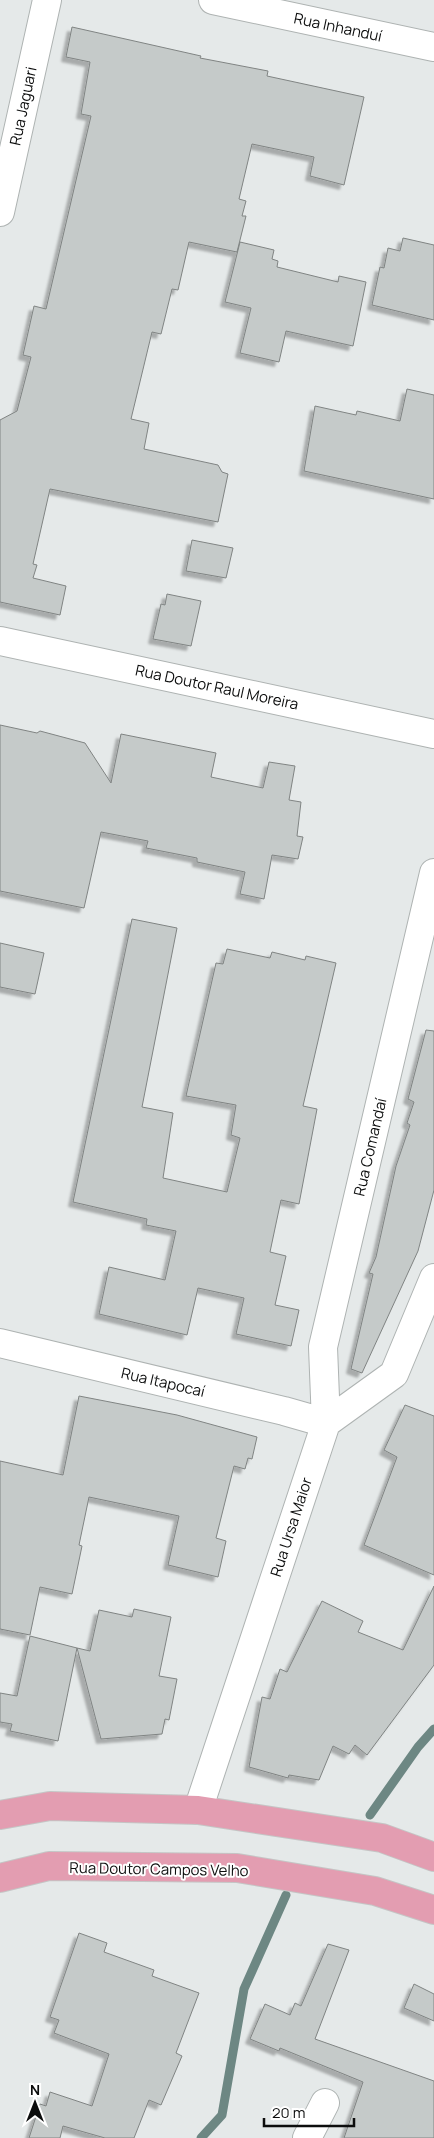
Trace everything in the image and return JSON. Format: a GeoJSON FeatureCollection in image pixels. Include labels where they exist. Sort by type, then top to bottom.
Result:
{"type":"FeatureCollection","features":[{"type":"Feature","properties":{"kind":"main road"},"geometry":{"type":"LineString","coordinates":[[0,1815],[50,1806],[198,1810],[382,1838],[434,1857]]}},
{"type":"Feature","properties":{"kind":"main road","name":"Rua Doutor Campos Velho"},"geometry":{"type":"LineString","coordinates":[[0,1878],[49,1866],[237,1868],[376,1891],[434,1910]]}},
{"type":"Feature","properties":{"kind":"street","name":"Rua Jaguari"},"geometry":{"type":"LineString","coordinates":[[0,212],[47,0]]}},
{"type":"Feature","properties":{"kind":"street","name":"Rua Inhanduí"},"geometry":{"type":"LineString","coordinates":[[213,0],[434,48]]}},
{"type":"Feature","properties":{"kind":"street","name":"Rua Doutor Raul Moreira"},"geometry":{"type":"LineString","coordinates":[[0,641],[434,734]]}},
{"type":"Feature","properties":{"kind":"street","name":"Rua Comandaí"},"geometry":{"type":"LineString","coordinates":[[326,1423],[323,1346],[434,873]]}},
{"type":"Feature","properties":{"kind":"street"},"geometry":{"type":"LineString","coordinates":[[326,1423],[394,1374],[434,1278]]}},
{"type":"Feature","properties":{"kind":"street","name":"Rua Itapocaí"},"geometry":{"type":"LineString","coordinates":[[0,1343],[284,1411],[326,1423]]}},
{"type":"Feature","properties":{"kind":"street","name":"Rua Ursa Maior"},"geometry":{"type":"LineString","coordinates":[[198,1810],[326,1423]]}},
{"type":"Feature","properties":{"kind":"street"},"geometry":{"type":"LineString","coordinates":[[307,2138],[325,2103]]}},
{"type":"Feature","properties":{"kind":"building"},"geometry":{"type":"Polygon","coordinates":[[[72,27],[201,56],[200,58],[268,71],[267,76],[364,97],[344,185],[310,176],[314,157],[252,144],[239,199],[246,201],[242,216],[246,216],[237,252],[189,242],[178,290],[172,289],[161,334],[152,332],[131,419],[149,423],[144,449],[218,465],[222,472],[228,474],[218,522],[50,489],[33,564],[37,565],[33,578],[66,586],[60,615],[0,602],[0,420],[17,411],[31,357],[23,355],[34,306],[46,309],[91,116],[81,114],[90,62],[66,57],[72,27]]]}},
{"type":"Feature","properties":{"kind":"building"},"geometry":{"type":"Polygon","coordinates":[[[403,238],[434,245],[434,320],[372,305],[380,267],[384,268],[388,248],[400,251],[403,238]]]}},
{"type":"Feature","properties":{"kind":"building"},"geometry":{"type":"Polygon","coordinates":[[[240,242],[274,250],[272,259],[278,261],[277,267],[338,282],[339,276],[366,282],[353,346],[286,331],[279,362],[240,353],[251,308],[225,302],[240,242]]]}},
{"type":"Feature","properties":{"kind":"building"},"geometry":{"type":"Polygon","coordinates":[[[407,389],[434,395],[434,499],[304,471],[315,406],[356,415],[357,411],[400,421],[407,389]]]}},
{"type":"Feature","properties":{"kind":"building"},"geometry":{"type":"Polygon","coordinates":[[[192,540],[233,548],[226,578],[186,571],[192,540]]]}},
{"type":"Feature","properties":{"kind":"building"},"geometry":{"type":"Polygon","coordinates":[[[167,594],[201,601],[191,646],[153,639],[161,604],[165,605],[167,594]]]}},
{"type":"Feature","properties":{"kind":"building"},"geometry":{"type":"Polygon","coordinates":[[[0,725],[37,733],[40,731],[85,743],[111,783],[121,734],[216,753],[211,777],[263,788],[269,762],[295,766],[289,800],[301,802],[297,836],[303,837],[298,859],[272,855],[264,899],[240,894],[245,872],[197,862],[197,858],[146,848],[148,841],[101,832],[84,908],[0,891],[0,725]]]}},
{"type":"Feature","properties":{"kind":"building"},"geometry":{"type":"Polygon","coordinates":[[[132,919],[177,928],[142,1107],[173,1113],[163,1178],[227,1192],[240,1138],[231,1135],[236,1105],[186,1096],[216,963],[223,964],[227,949],[270,958],[272,952],[305,960],[306,956],[336,963],[303,1106],[317,1109],[299,1204],[281,1200],[270,1252],[286,1256],[275,1305],[299,1310],[291,1346],[236,1334],[244,1298],[198,1288],[187,1335],[99,1314],[109,1267],[165,1280],[176,1231],[146,1225],[147,1219],[73,1202],[132,919]]]}},
{"type":"Feature","properties":{"kind":"building"},"geometry":{"type":"Polygon","coordinates":[[[0,943],[44,953],[35,994],[0,987],[0,943]]]}},
{"type":"Feature","properties":{"kind":"building"},"geometry":{"type":"Polygon","coordinates":[[[426,1030],[434,1031],[434,1190],[418,1251],[362,1373],[351,1369],[373,1274],[369,1273],[376,1257],[396,1166],[410,1125],[407,1123],[414,1102],[408,1099],[426,1030]]]}},
{"type":"Feature","properties":{"kind":"building"},"geometry":{"type":"Polygon","coordinates":[[[79,1396],[177,1415],[257,1437],[252,1459],[248,1458],[245,1469],[234,1466],[216,1538],[226,1541],[218,1577],[168,1565],[179,1516],[89,1497],[79,1545],[82,1546],[72,1594],[40,1587],[30,1635],[0,1629],[0,1461],[63,1475],[79,1396]]]}},
{"type":"Feature","properties":{"kind":"building"},"geometry":{"type":"Polygon","coordinates":[[[405,1405],[434,1416],[434,1575],[364,1545],[397,1457],[384,1450],[405,1405]]]}},
{"type":"Feature","properties":{"kind":"building"},"geometry":{"type":"Polygon","coordinates":[[[434,1586],[434,1665],[367,1755],[355,1745],[349,1754],[333,1746],[319,1780],[289,1775],[288,1778],[249,1767],[262,1697],[270,1699],[280,1669],[287,1672],[322,1601],[363,1621],[358,1632],[403,1650],[434,1586]]]}},
{"type":"Feature","properties":{"kind":"building"},"geometry":{"type":"Polygon","coordinates":[[[134,1609],[171,1617],[159,1676],[177,1679],[169,1720],[165,1719],[162,1734],[101,1739],[77,1648],[90,1651],[99,1610],[132,1617],[134,1609]]]}},
{"type":"Feature","properties":{"kind":"building"},"geometry":{"type":"Polygon","coordinates":[[[30,1636],[77,1648],[58,1741],[10,1731],[12,1724],[0,1722],[0,1693],[17,1696],[30,1636]]]}},
{"type":"Feature","properties":{"kind":"building"},"geometry":{"type":"Polygon","coordinates":[[[79,1933],[107,1943],[104,1952],[154,1970],[152,1976],[199,1993],[176,2053],[182,2056],[161,2105],[149,2100],[134,2138],[105,2138],[63,2126],[60,2138],[29,2138],[40,2104],[46,2106],[50,2092],[92,2106],[109,2054],[54,2033],[59,2020],[50,2017],[79,1933]]]}},
{"type":"Feature","properties":{"kind":"building"},"geometry":{"type":"Polygon","coordinates":[[[328,1944],[349,1950],[315,2039],[434,2081],[434,2138],[344,2138],[363,2082],[280,2048],[279,2051],[250,2039],[265,2004],[290,2015],[295,2003],[301,2006],[328,1944]]]}},
{"type":"Feature","properties":{"kind":"building"},"geometry":{"type":"Polygon","coordinates":[[[414,1984],[434,1994],[434,2021],[404,2008],[414,1984]]]}},
{"type":"Feature","properties":{"kind":"waterway"},"geometry":{"type":"LineString","coordinates":[[370,1815],[418,1747],[434,1729]]}},
{"type":"Feature","properties":{"kind":"waterway"},"geometry":{"type":"LineString","coordinates":[[201,2138],[222,2115],[244,1989],[286,1895]]}}]}
